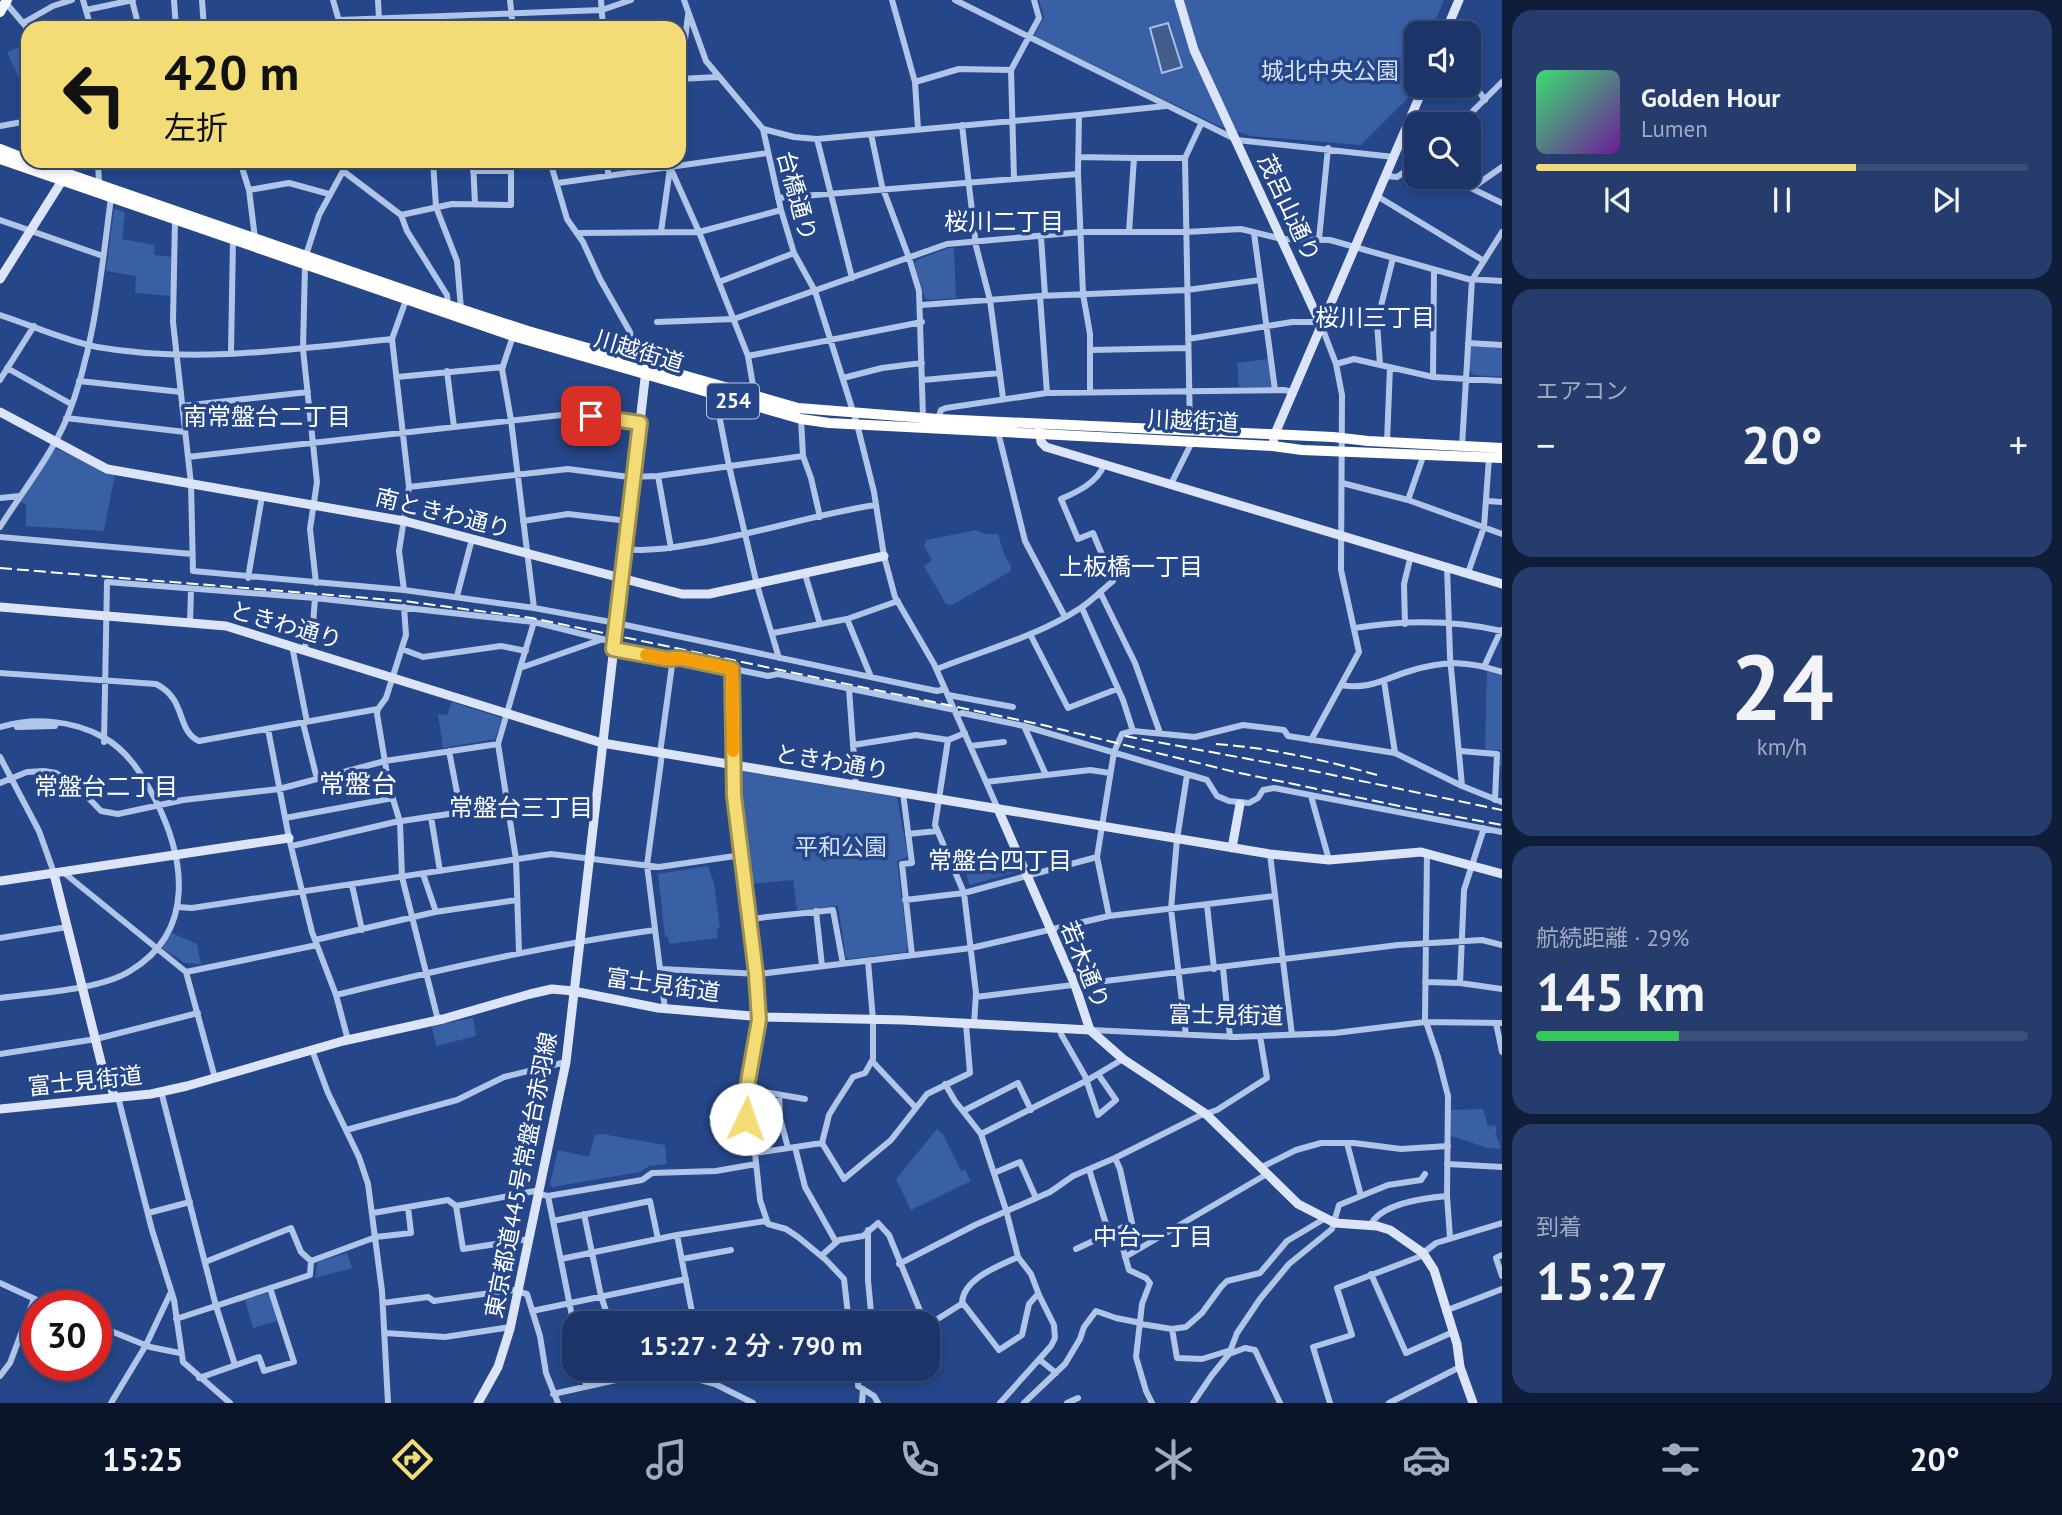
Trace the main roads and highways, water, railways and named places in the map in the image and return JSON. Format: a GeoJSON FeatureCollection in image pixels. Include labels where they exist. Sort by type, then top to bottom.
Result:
{"type":"FeatureCollection","features":[{"type":"Feature","properties":{"kind":"highway","name":"川越街道"},"geometry":{"type":"LineString","coordinates":[[0,149],[21,157]]}},
{"type":"Feature","properties":{"kind":"highway","name":"川越街道"},"geometry":{"type":"LineString","coordinates":[[0,159],[21,165]]}},
{"type":"Feature","properties":{"kind":"highway","name":"川越街道"},"geometry":{"type":"LineString","coordinates":[[30,168],[99,185],[255,238],[406,299],[513,336],[799,408],[856,419]]}},
{"type":"Feature","properties":{"kind":"highway","name":"川越街道"},"geometry":{"type":"LineString","coordinates":[[45,168],[111,198],[233,240],[306,260],[632,366]]}},
{"type":"Feature","properties":{"kind":"highway","name":"川越街道"},"geometry":{"type":"LineString","coordinates":[[646,370],[723,398],[800,419],[922,423],[998,432],[1040,429]]}},
{"type":"Feature","properties":{"kind":"highway","name":"川越街道"},"geometry":{"type":"LineString","coordinates":[[922,423],[938,419],[1040,429],[1273,441],[1341,438],[1502,448]]}},
{"type":"Feature","properties":{"kind":"highway","name":"川越街道"},"geometry":{"type":"LineString","coordinates":[[1273,441],[1302,450],[1502,458]]}},
{"type":"Feature","properties":{"kind":"railway"},"geometry":{"type":"LineString","coordinates":[[0,568],[404,601],[532,618],[1043,725],[1235,772],[1502,825]]}},
{"type":"Feature","properties":{"kind":"railway"},"geometry":{"type":"LineString","coordinates":[[1125,736],[1502,810]]}},
{"type":"Feature","properties":{"kind":"railway"},"geometry":{"type":"LineString","coordinates":[[1216,744],[1298,755],[1377,775]]}},
{"type":"Feature","properties":{"kind":"district","name":"桜川二丁目"},"geometry":{"type":"Point","coordinates":[1004,222]}},
{"type":"Feature","properties":{"kind":"district","name":"桜川三丁目"},"geometry":{"type":"Point","coordinates":[1375,318]}},
{"type":"Feature","properties":{"kind":"district","name":"南常盤台二丁目"},"geometry":{"type":"Point","coordinates":[267,417]}},
{"type":"Feature","properties":{"kind":"district","name":"上板橋一丁目"},"geometry":{"type":"Point","coordinates":[1131,567]}},
{"type":"Feature","properties":{"kind":"district","name":"常盤台"},"geometry":{"type":"Point","coordinates":[358,784]}},
{"type":"Feature","properties":{"kind":"district","name":"常盤台二丁目"},"geometry":{"type":"Point","coordinates":[106,787]}},
{"type":"Feature","properties":{"kind":"district","name":"常盤台三丁目"},"geometry":{"type":"Point","coordinates":[521,808]}},
{"type":"Feature","properties":{"kind":"district","name":"常盤台四丁目"},"geometry":{"type":"Point","coordinates":[1000,861]}},
{"type":"Feature","properties":{"kind":"district","name":"中台一丁目"},"geometry":{"type":"Point","coordinates":[1153,1237]}},
{"type":"Feature","properties":{"kind":"park label","name":"城北中央公園"},"geometry":{"type":"Point","coordinates":[1330,71]}},
{"type":"Feature","properties":{"kind":"park label","name":"平和公園"},"geometry":{"type":"Point","coordinates":[841,847]}}]}
